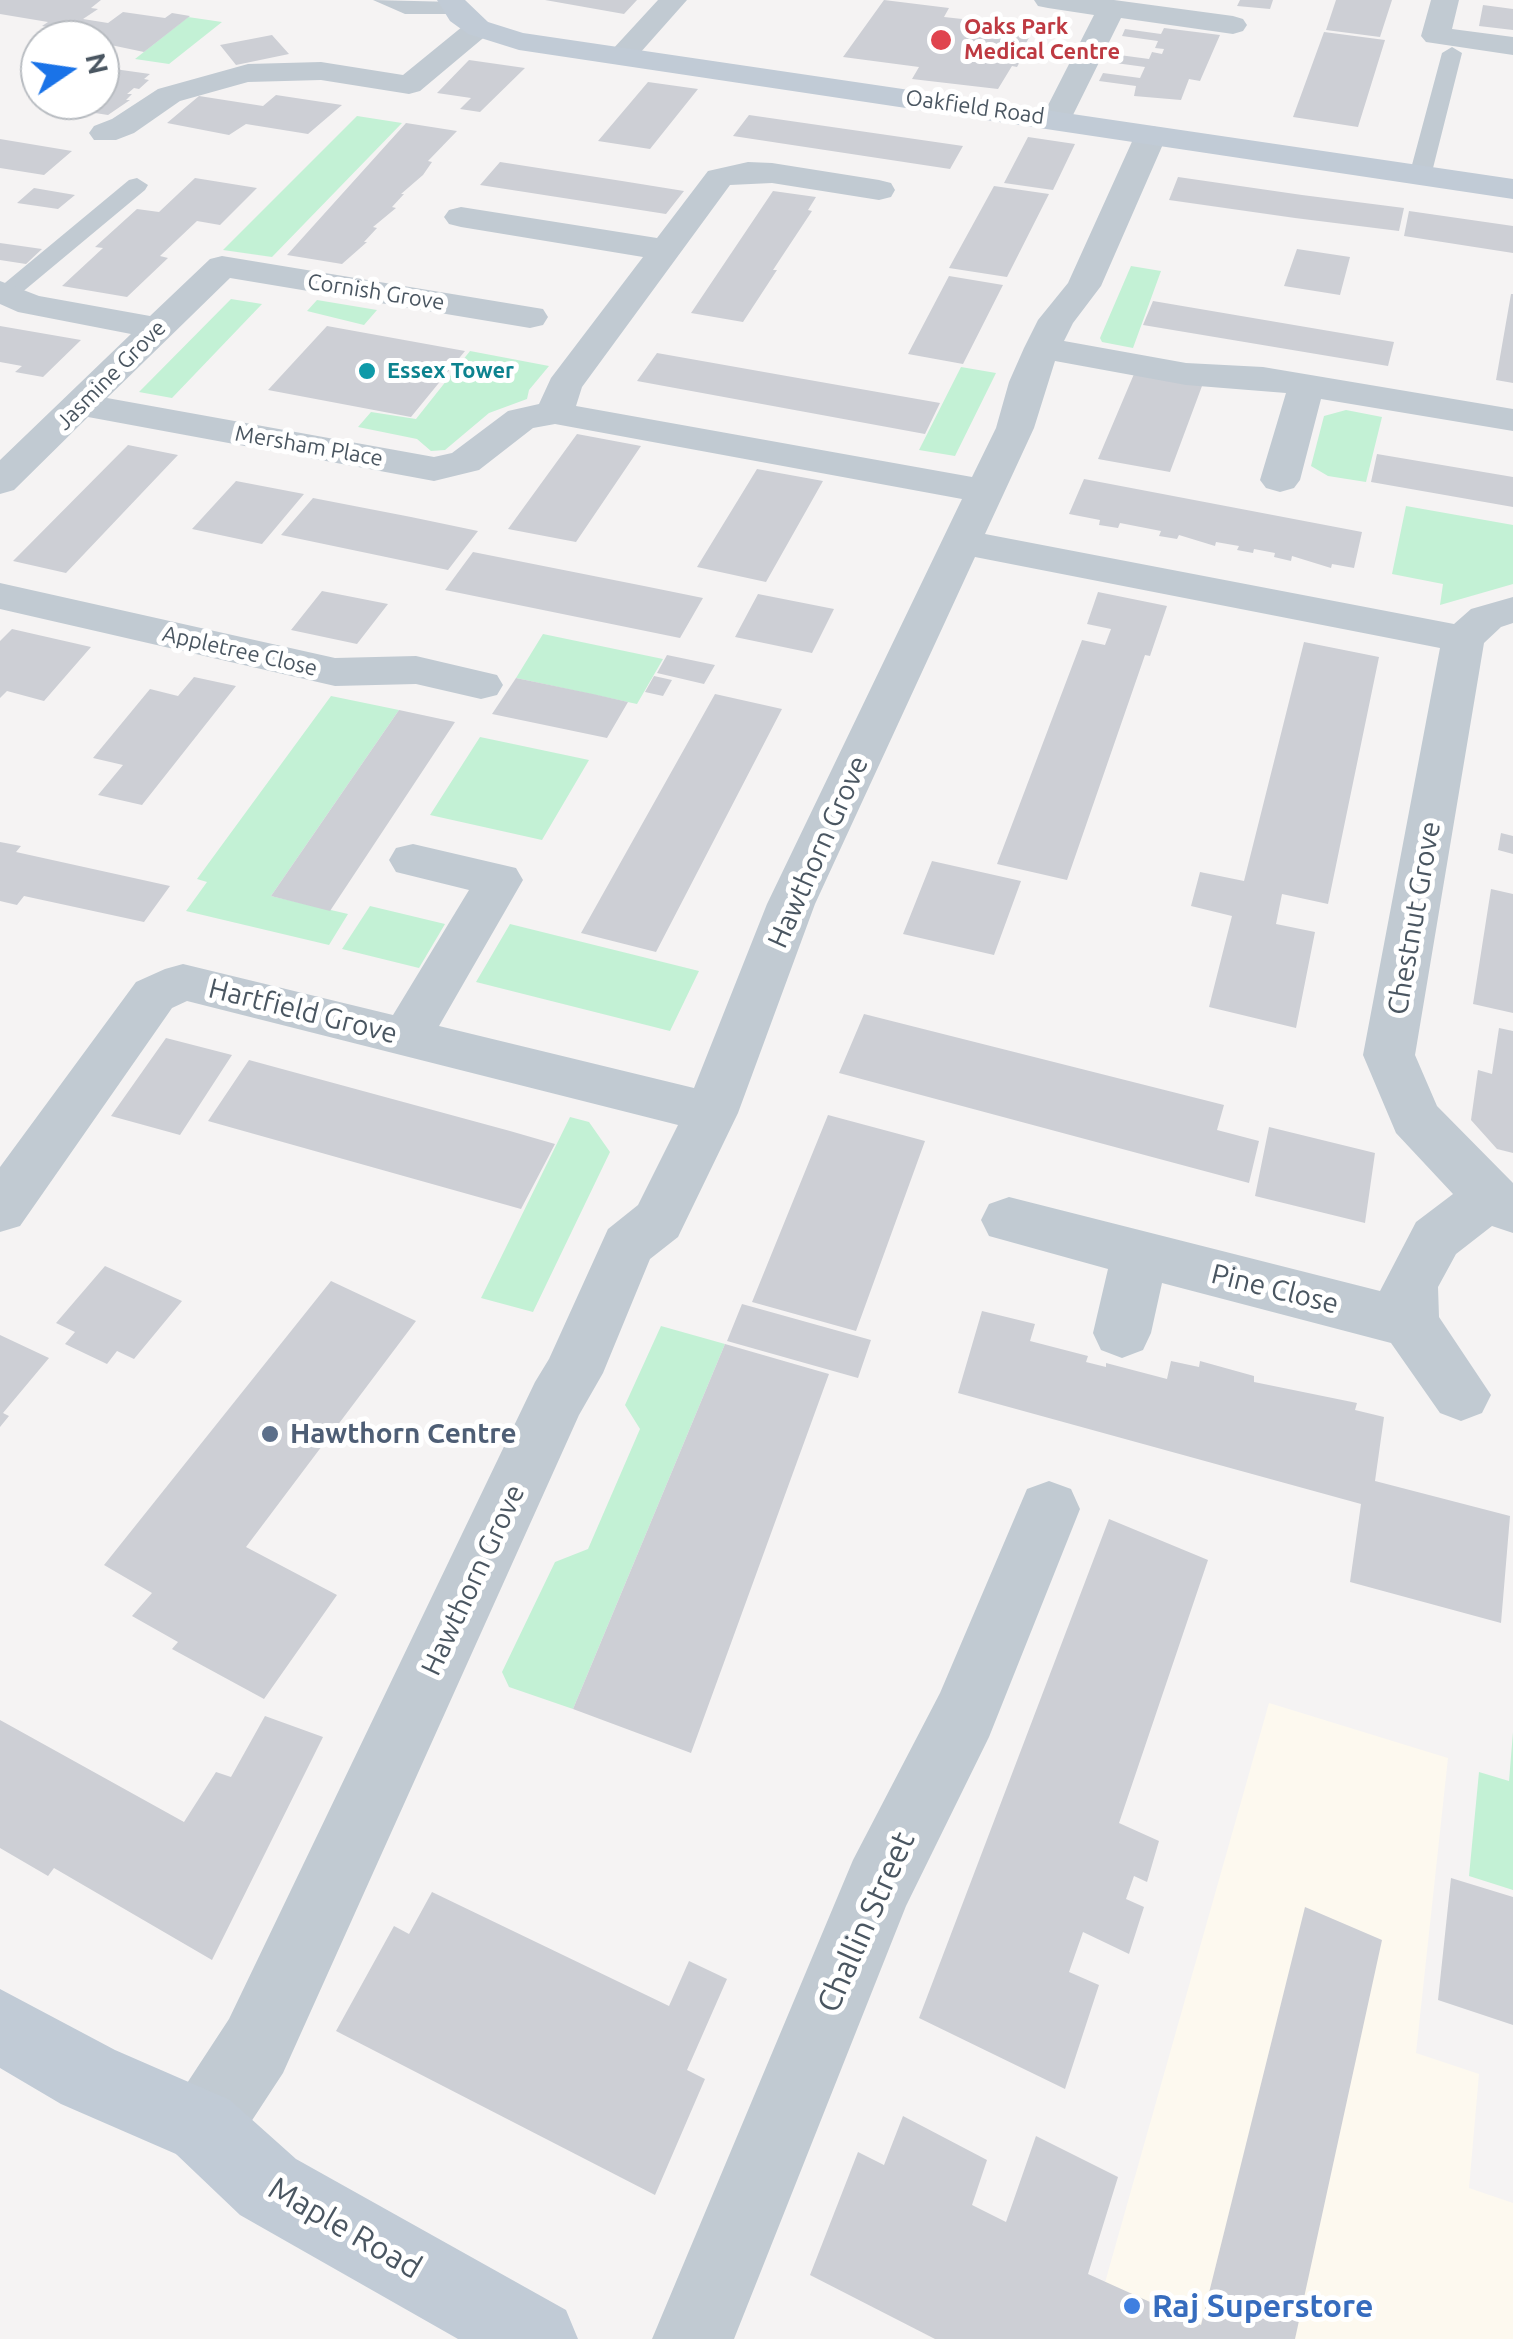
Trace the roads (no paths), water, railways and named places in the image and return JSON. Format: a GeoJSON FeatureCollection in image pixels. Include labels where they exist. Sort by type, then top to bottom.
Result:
{"type":"FeatureCollection","features":[{"type":"Feature","properties":{"kind":"street"},"geometry":{"type":"LineString","coordinates":[[622,56],[674,0]]}},
{"type":"Feature","properties":{"kind":"street"},"geometry":{"type":"LineString","coordinates":[[1048,0],[1233,24]]}},
{"type":"Feature","properties":{"kind":"street"},"geometry":{"type":"LineString","coordinates":[[1445,0],[1436,36],[1513,46]]}},
{"type":"Feature","properties":{"kind":"street"},"geometry":{"type":"LineString","coordinates":[[1056,119],[1112,8]]}},
{"type":"Feature","properties":{"kind":"street","name":"Oakfield Road"},"geometry":{"type":"LineString","coordinates":[[462,12],[519,41],[1513,189]]}},
{"type":"Feature","properties":{"kind":"street"},"geometry":{"type":"LineString","coordinates":[[163,142],[90,130],[124,126],[169,95],[205,82],[248,74],[321,71],[410,85],[452,45],[462,12]]}},
{"type":"Feature","properties":{"kind":"street","name":"Hawthorn Grove"},"geometry":{"type":"LineString","coordinates":[[203,2128],[256,2046],[556,1400],[573,1373],[628,1245],[658,1220],[711,1113],[791,904],[1015,428],[1027,382],[1042,348],[1056,320],[1084,286],[1151,135]]}},
{"type":"Feature","properties":{"kind":"street"},"geometry":{"type":"LineString","coordinates":[[538,416],[719,178],[748,172],[878,190]]}},
{"type":"Feature","properties":{"kind":"street"},"geometry":{"type":"LineString","coordinates":[[462,217],[665,250]]}},
{"type":"Feature","properties":{"kind":"street","name":"Cornish Grove"},"geometry":{"type":"LineString","coordinates":[[222,266],[530,317]]}},
{"type":"Feature","properties":{"kind":"street","name":"Jasmine Grove"},"geometry":{"type":"LineString","coordinates":[[0,482],[222,266]]}},
{"type":"Feature","properties":{"kind":"street"},"geometry":{"type":"LineString","coordinates":[[3,293],[30,305],[157,328]]}},
{"type":"Feature","properties":{"kind":"street"},"geometry":{"type":"LineString","coordinates":[[1042,348],[1186,374],[1263,378],[1513,420]]}},
{"type":"Feature","properties":{"kind":"street"},"geometry":{"type":"LineString","coordinates":[[1280,480],[1306,386]]}},
{"type":"Feature","properties":{"kind":"street","name":"Mersham Place"},"geometry":{"type":"LineString","coordinates":[[82,405],[434,468],[465,462],[538,416]]}},
{"type":"Feature","properties":{"kind":"street"},"geometry":{"type":"LineString","coordinates":[[538,416],[984,491]]}},
{"type":"Feature","properties":{"kind":"street"},"geometry":{"type":"LineString","coordinates":[[961,542],[1464,639],[1486,618],[1513,610]]}},
{"type":"Feature","properties":{"kind":"street","name":"Appletree Close"},"geometry":{"type":"LineString","coordinates":[[0,596],[335,672],[416,670],[482,685]]}},
{"type":"Feature","properties":{"kind":"street","name":"Chestnut Grove"},"geometry":{"type":"LineString","coordinates":[[1464,639],[1389,1055],[1415,1118],[1502,1204]]}},
{"type":"Feature","properties":{"kind":"street"},"geometry":{"type":"LineString","coordinates":[[407,1036],[499,880],[413,860]]}},
{"type":"Feature","properties":{"kind":"street","name":"Hartfield Grove"},"geometry":{"type":"LineString","coordinates":[[0,1210],[154,995],[183,982],[711,1113]]}},
{"type":"Feature","properties":{"kind":"street"},"geometry":{"type":"LineString","coordinates":[[1461,1396],[1410,1323],[1409,1286],[1436,1238],[1502,1204]]}},
{"type":"Feature","properties":{"kind":"street","name":"Pine Close"},"geometry":{"type":"LineString","coordinates":[[1009,1220],[1410,1323]]}},
{"type":"Feature","properties":{"kind":"street"},"geometry":{"type":"LineString","coordinates":[[1122,1333],[1140,1255]]}},
{"type":"Feature","properties":{"kind":"street","name":"Challin Street"},"geometry":{"type":"LineString","coordinates":[[693,2339],[878,1884],[965,1714],[1049,1508]]}},
{"type":"Feature","properties":{"kind":"street","name":"Maple Road"},"geometry":{"type":"LineString","coordinates":[[0,2026],[88,2077],[203,2128],[268,2187],[537,2339]]}},
{"type":"Feature","properties":{"kind":"lane"},"geometry":{"type":"LineString","coordinates":[[383,0],[405,8],[462,12]]}},
{"type":"Feature","properties":{"kind":"lane"},"geometry":{"type":"LineString","coordinates":[[1420,176],[1452,52]]}},
{"type":"Feature","properties":{"kind":"lane"},"geometry":{"type":"LineString","coordinates":[[3,293],[137,185]]}},
{"type":"Feature","properties":{"kind":"place","name":"Oaks Park Medical Centre"},"geometry":{"type":"Point","coordinates":[941,40]}},
{"type":"Feature","properties":{"kind":"place","name":"Essex Tower"},"geometry":{"type":"Point","coordinates":[367,371]}},
{"type":"Feature","properties":{"kind":"place","name":"Hawthorn Centre"},"geometry":{"type":"Point","coordinates":[270,1434]}},
{"type":"Feature","properties":{"kind":"place","name":"Raj Superstore"},"geometry":{"type":"Point","coordinates":[1132,2306]}}]}
